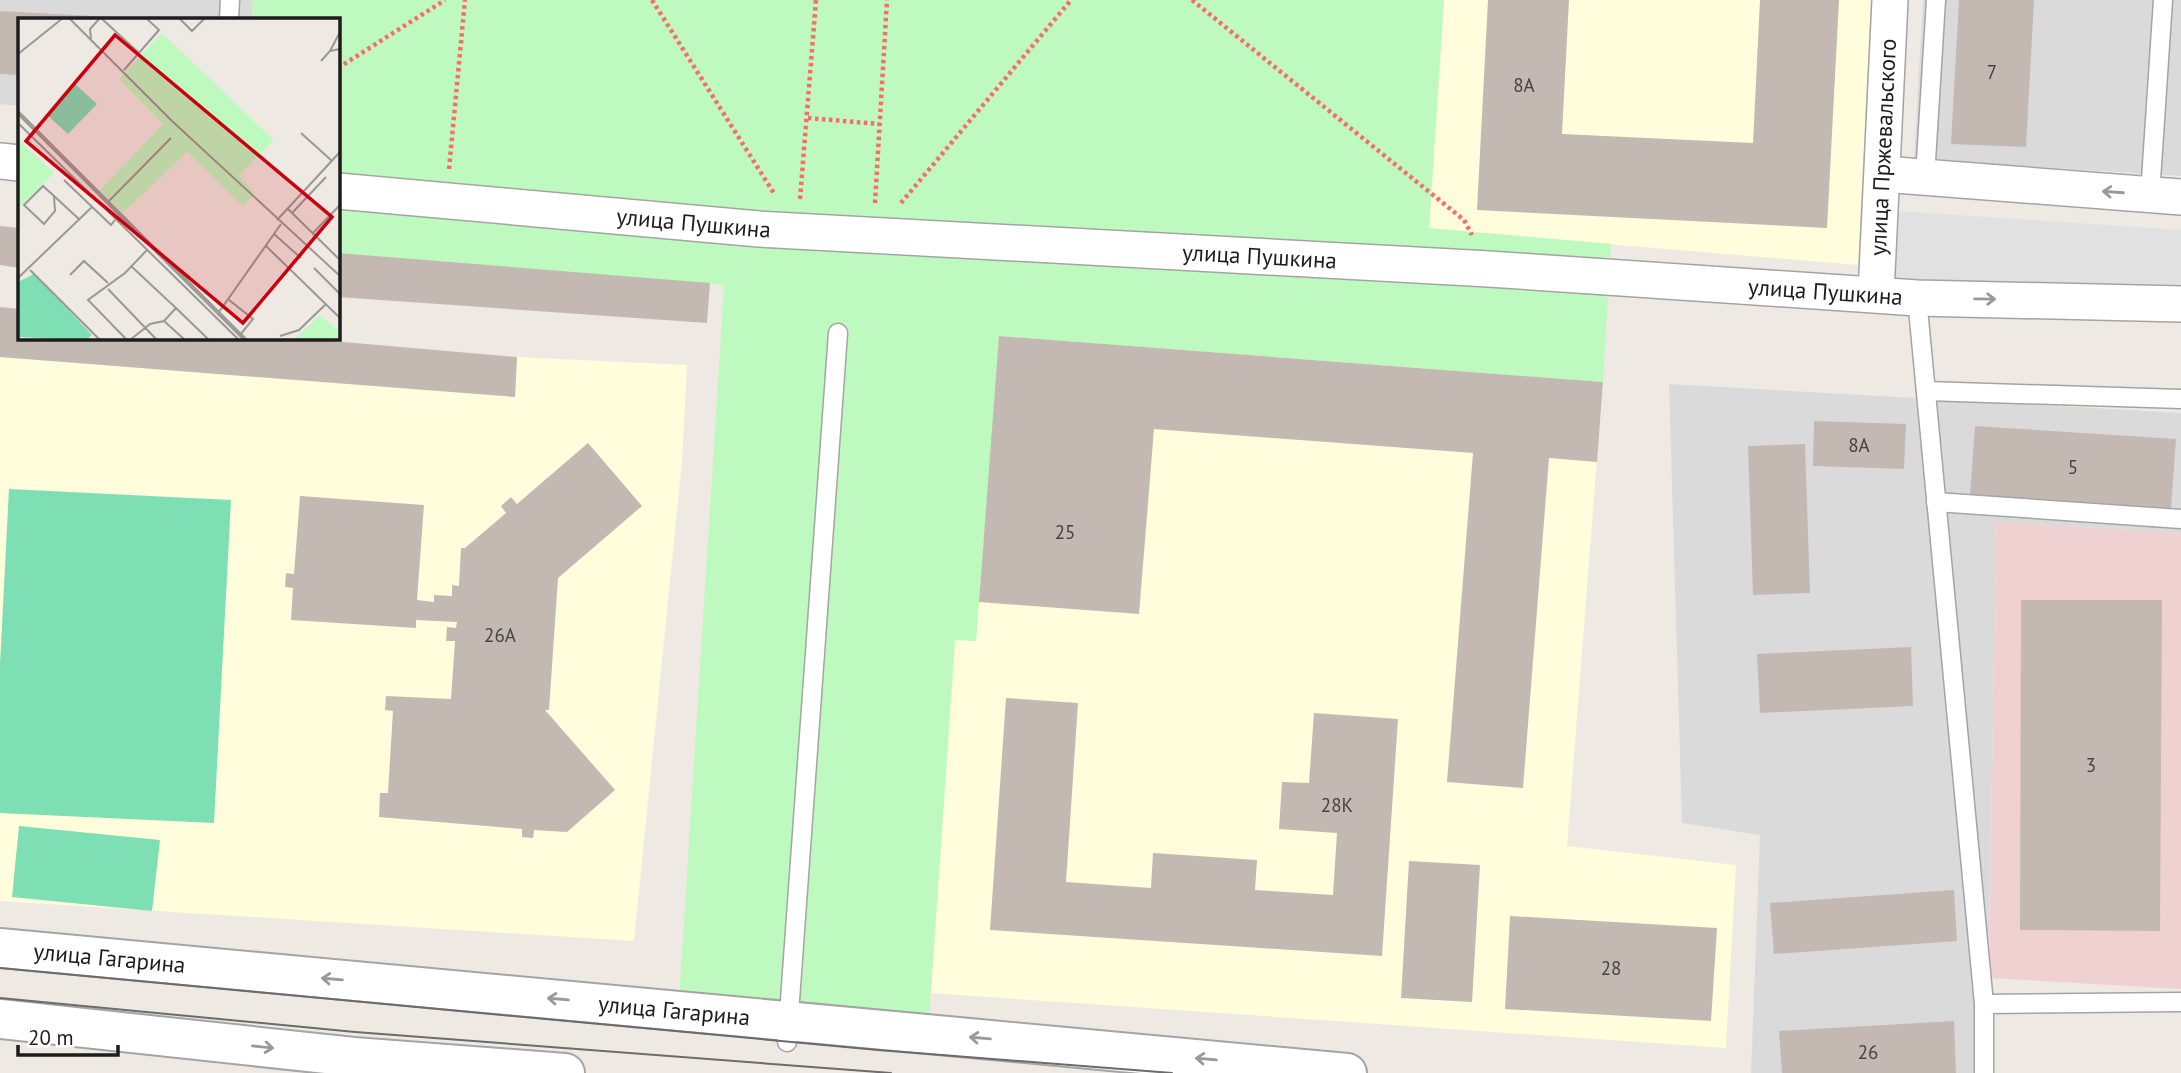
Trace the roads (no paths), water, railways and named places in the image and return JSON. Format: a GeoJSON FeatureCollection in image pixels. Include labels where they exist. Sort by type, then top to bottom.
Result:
{"type":"FeatureCollection","features":[{"type":"Feature","properties":{"kind":"street","name":"улица Пржевальского"},"geometry":{"type":"LineString","coordinates":[[1876,294],[1890,0]]}},
{"type":"Feature","properties":{"kind":"street"},"geometry":{"type":"LineString","coordinates":[[0,161],[18,163]]}},
{"type":"Feature","properties":{"kind":"street"},"geometry":{"type":"LineString","coordinates":[[1883,174],[2165,196]]}},
{"type":"Feature","properties":{"kind":"street","name":"улица Пушкина"},"geometry":{"type":"LineString","coordinates":[[340,191],[798,232],[1489,269],[1917,298],[2181,304]]}},
{"type":"Feature","properties":{"kind":"street","name":"улица Гагарина"},"geometry":{"type":"LineString","coordinates":[[0,948],[787,1031],[1348,1073]]}},
{"type":"Feature","properties":{"kind":"street"},"geometry":{"type":"LineString","coordinates":[[0,1019],[353,1058],[565,1073]]}},
{"type":"Feature","properties":{"kind":"lane"},"geometry":{"type":"LineString","coordinates":[[229,18],[230,0]]}},
{"type":"Feature","properties":{"kind":"lane"},"geometry":{"type":"LineString","coordinates":[[1925,177],[1936,0]]}},
{"type":"Feature","properties":{"kind":"lane"},"geometry":{"type":"LineString","coordinates":[[2163,0],[2165,196]]}},
{"type":"Feature","properties":{"kind":"lane"},"geometry":{"type":"LineString","coordinates":[[1917,298],[1984,1004],[1984,1073]]}},
{"type":"Feature","properties":{"kind":"lane"},"geometry":{"type":"LineString","coordinates":[[787,1031],[838,333]]}},
{"type":"Feature","properties":{"kind":"lane"},"geometry":{"type":"LineString","coordinates":[[1926,391],[2181,399]]}},
{"type":"Feature","properties":{"kind":"lane"},"geometry":{"type":"LineString","coordinates":[[1936,502],[2181,519]]}},
{"type":"Feature","properties":{"kind":"lane"},"geometry":{"type":"LineString","coordinates":[[1984,1004],[2181,1002]]}},
{"type":"Feature","properties":{"kind":"tram line"},"geometry":{"type":"LineString","coordinates":[[0,968],[878,1050],[1172,1073]]}},
{"type":"Feature","properties":{"kind":"tram line"},"geometry":{"type":"LineString","coordinates":[[0,998],[355,1032],[891,1073]]}}]}
